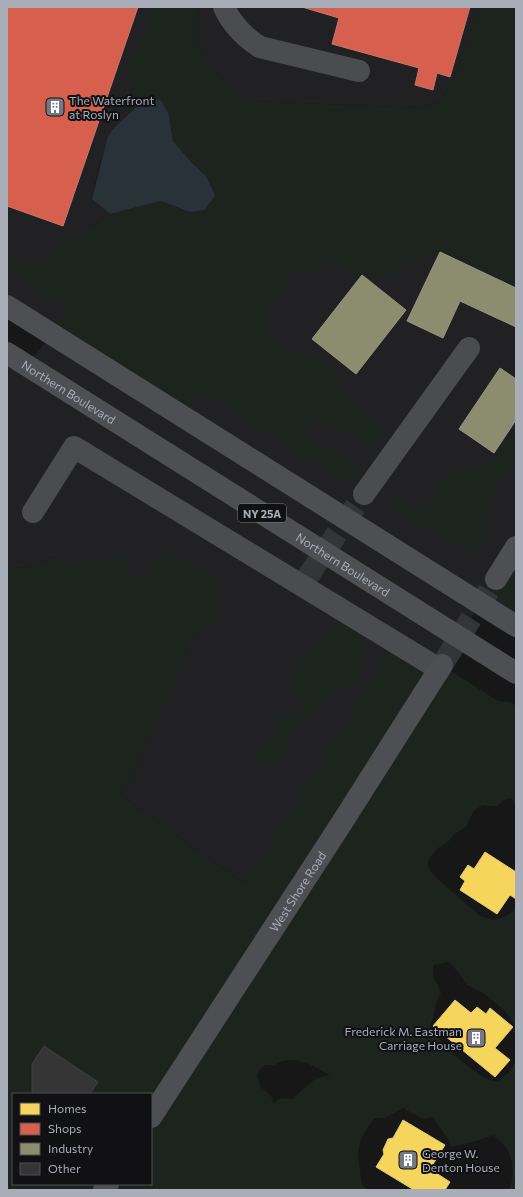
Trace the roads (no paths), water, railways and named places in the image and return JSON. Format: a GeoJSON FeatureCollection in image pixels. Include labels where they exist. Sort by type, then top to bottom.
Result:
{"type":"FeatureCollection","features":[{"type":"Feature","properties":{"kind":"main road"},"geometry":{"type":"LineString","coordinates":[[7,306],[516,626]]}},
{"type":"Feature","properties":{"kind":"main road","name":"Northern Boulevard"},"geometry":{"type":"LineString","coordinates":[[7,353],[516,673]]}},
{"type":"Feature","properties":{"kind":"main road"},"geometry":{"type":"LineString","coordinates":[[496,579],[516,547]]}},
{"type":"Feature","properties":{"kind":"main road","name":"West Shore Road"},"geometry":{"type":"LineString","coordinates":[[152,1115],[343,821],[440,667]]}},
{"type":"Feature","properties":{"kind":"lane"},"geometry":{"type":"LineString","coordinates":[[224,7],[234,24],[252,42],[260,47],[359,71]]}},
{"type":"Feature","properties":{"kind":"lane"},"geometry":{"type":"LineString","coordinates":[[364,494],[469,348]]}},
{"type":"Feature","properties":{"kind":"lane"},"geometry":{"type":"LineString","coordinates":[[33,512],[74,447],[304,583],[440,667]]}},
{"type":"Feature","properties":{"kind":"tunnel"},"geometry":{"type":"LineString","coordinates":[[306,579],[364,494]]}},
{"type":"Feature","properties":{"kind":"tunnel"},"geometry":{"type":"LineString","coordinates":[[442,665],[496,579]]}},
{"type":"Feature","properties":{"kind":"place","name":"The Waterfront at Roslyn"},"geometry":{"type":"Point","coordinates":[55,107]}},
{"type":"Feature","properties":{"kind":"place","name":"Frederick M. Eastman Carriage House"},"geometry":{"type":"Point","coordinates":[476,1038]}},
{"type":"Feature","properties":{"kind":"place","name":"George W. Denton House"},"geometry":{"type":"Point","coordinates":[408,1160]}}]}
